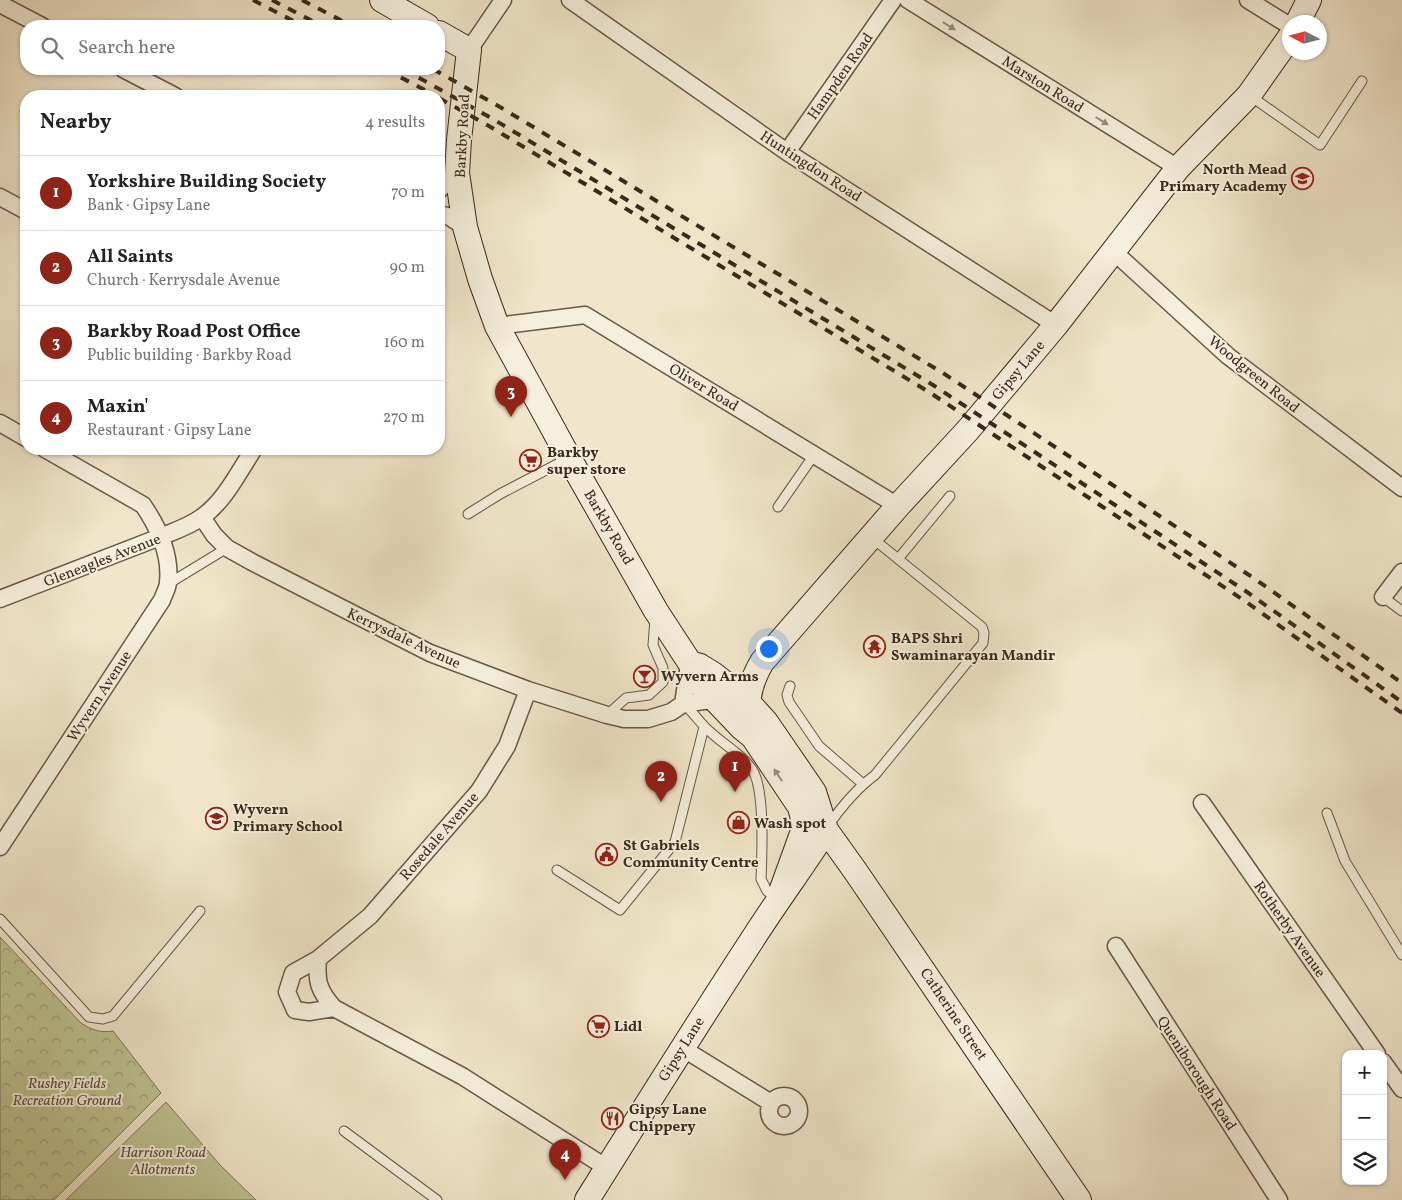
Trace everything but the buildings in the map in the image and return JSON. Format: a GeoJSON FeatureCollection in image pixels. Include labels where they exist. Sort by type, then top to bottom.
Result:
{"type":"FeatureCollection","features":[{"type":"Feature","properties":{"kind":"street"},"geometry":{"type":"LineString","coordinates":[[382,0],[417,20]]}},
{"type":"Feature","properties":{"kind":"street"},"geometry":{"type":"LineString","coordinates":[[445,36],[469,50],[503,0]]}},
{"type":"Feature","properties":{"kind":"street","name":"Huntingdon Road"},"geometry":{"type":"LineString","coordinates":[[570,0],[787,152],[1056,325]]}},
{"type":"Feature","properties":{"kind":"street","name":"Hampden Road"},"geometry":{"type":"LineString","coordinates":[[787,152],[893,0]]}},
{"type":"Feature","properties":{"kind":"street","name":"Marston Road"},"geometry":{"type":"LineString","coordinates":[[908,0],[1178,168]]}},
{"type":"Feature","properties":{"kind":"street"},"geometry":{"type":"LineString","coordinates":[[1248,0],[1282,21]]}},
{"type":"Feature","properties":{"kind":"street"},"geometry":{"type":"LineString","coordinates":[[1302,15],[1309,0]]}},
{"type":"Feature","properties":{"kind":"street"},"geometry":{"type":"LineString","coordinates":[[0,4],[31,20]]}},
{"type":"Feature","properties":{"kind":"street","name":"Gipsy Lane"},"geometry":{"type":"LineString","coordinates":[[778,900],[803,831],[803,819],[800,807],[753,737],[747,716],[747,701],[758,668],[871,536],[968,430],[1056,325],[1178,168],[1250,96],[1282,48]]}},
{"type":"Feature","properties":{"kind":"street","name":"Barkby Road"},"geometry":{"type":"LineString","coordinates":[[469,50],[457,174],[465,227],[480,279],[497,326],[569,458],[656,611],[690,663],[700,684],[715,702],[753,737]]}},
{"type":"Feature","properties":{"kind":"street"},"geometry":{"type":"LineString","coordinates":[[135,75],[163,90]]}},
{"type":"Feature","properties":{"kind":"street"},"geometry":{"type":"LineString","coordinates":[[445,185],[457,174]]}},
{"type":"Feature","properties":{"kind":"street"},"geometry":{"type":"LineString","coordinates":[[0,197],[20,208]]}},
{"type":"Feature","properties":{"kind":"street"},"geometry":{"type":"LineString","coordinates":[[445,215],[465,227]]}},
{"type":"Feature","properties":{"kind":"street","name":"Woodgreen Road"},"geometry":{"type":"LineString","coordinates":[[1113,251],[1228,356],[1402,488]]}},
{"type":"Feature","properties":{"kind":"street","name":"Oliver Road"},"geometry":{"type":"LineString","coordinates":[[497,326],[585,315],[898,506]]}},
{"type":"Feature","properties":{"kind":"street"},"geometry":{"type":"LineString","coordinates":[[0,423],[20,435]]}},
{"type":"Feature","properties":{"kind":"street"},"geometry":{"type":"LineString","coordinates":[[56,455],[144,505],[160,537]]}},
{"type":"Feature","properties":{"kind":"street"},"geometry":{"type":"LineString","coordinates":[[202,517],[213,508],[250,455]]}},
{"type":"Feature","properties":{"kind":"street","name":"Gleneagles Avenue"},"geometry":{"type":"LineString","coordinates":[[0,599],[186,527],[202,517]]}},
{"type":"Feature","properties":{"kind":"street","name":"Kerrysdale Avenue"},"geometry":{"type":"LineString","coordinates":[[202,517],[214,535],[227,548],[291,583],[430,653],[528,690],[607,715],[624,718],[648,719],[671,712],[684,704],[704,701],[747,701]]}},
{"type":"Feature","properties":{"kind":"street","name":"Wyvern Avenue"},"geometry":{"type":"LineString","coordinates":[[0,847],[162,600],[168,584],[168,567],[160,537]]}},
{"type":"Feature","properties":{"kind":"street"},"geometry":{"type":"LineString","coordinates":[[1383,597],[1402,572]]}},
{"type":"Feature","properties":{"kind":"street"},"geometry":{"type":"LineString","coordinates":[[684,704],[690,663],[700,666],[713,674],[747,701],[766,722],[814,792],[826,830]]}},
{"type":"Feature","properties":{"kind":"street"},"geometry":{"type":"LineString","coordinates":[[713,674],[741,673],[758,668]]}},
{"type":"Feature","properties":{"kind":"street","name":"Rosedale Avenue"},"geometry":{"type":"LineString","coordinates":[[334,1008],[309,1012],[295,1010],[287,992],[293,973],[318,959],[370,916],[479,791],[507,746],[528,690]]}},
{"type":"Feature","properties":{"kind":"street","name":"Rotherby Avenue"},"geometry":{"type":"LineString","coordinates":[[1202,803],[1374,1050]]}},
{"type":"Feature","properties":{"kind":"street"},"geometry":{"type":"LineString","coordinates":[[800,807],[826,830]]}},
{"type":"Feature","properties":{"kind":"street","name":"Gipsy Lane"},"geometry":{"type":"LineString","coordinates":[[587,1200],[682,1048],[705,1005],[800,871],[826,830]]}},
{"type":"Feature","properties":{"kind":"street","name":"Catherine Street"},"geometry":{"type":"LineString","coordinates":[[826,830],[1079,1200]]}},
{"type":"Feature","properties":{"kind":"street"},"geometry":{"type":"LineString","coordinates":[[800,871],[817,863],[834,863],[856,872]]}},
{"type":"Feature","properties":{"kind":"street","name":"Queniborough Road"},"geometry":{"type":"LineString","coordinates":[[1116,946],[1279,1200]]}},
{"type":"Feature","properties":{"kind":"street"},"geometry":{"type":"LineString","coordinates":[[318,959],[316,978],[325,998],[334,1008],[462,1076],[607,1168]]}},
{"type":"Feature","properties":{"kind":"street"},"geometry":{"type":"LineString","coordinates":[[682,1048],[772,1102]]}},
{"type":"Feature","properties":{"kind":"street"},"geometry":{"type":"LineString","coordinates":[[1387,1068],[1402,1089]]}},
{"type":"Feature","properties":{"kind":"lane"},"geometry":{"type":"LineString","coordinates":[[1250,96],[1320,145],[1362,81]]}},
{"type":"Feature","properties":{"kind":"lane"},"geometry":{"type":"LineString","coordinates":[[778,507],[814,455]]}},
{"type":"Feature","properties":{"kind":"lane"},"geometry":{"type":"LineString","coordinates":[[468,514],[500,494],[569,458]]}},
{"type":"Feature","properties":{"kind":"lane"},"geometry":{"type":"LineString","coordinates":[[898,559],[950,496]]}},
{"type":"Feature","properties":{"kind":"lane"},"geometry":{"type":"LineString","coordinates":[[826,830],[845,802],[875,775],[983,643],[984,638],[982,627],[871,536]]}},
{"type":"Feature","properties":{"kind":"lane"},"geometry":{"type":"LineString","coordinates":[[168,584],[227,548]]}},
{"type":"Feature","properties":{"kind":"lane"},"geometry":{"type":"LineString","coordinates":[[1383,597],[1402,610]]}},
{"type":"Feature","properties":{"kind":"lane"},"geometry":{"type":"LineString","coordinates":[[607,715],[626,698],[649,695],[663,682],[663,668],[653,645],[656,611]]}},
{"type":"Feature","properties":{"kind":"lane"},"geometry":{"type":"LineString","coordinates":[[790,686],[789,702],[819,746],[863,784]]}},
{"type":"Feature","properties":{"kind":"lane"},"geometry":{"type":"LineString","coordinates":[[684,704],[730,750],[743,758],[754,772],[760,793],[761,879],[767,891],[778,900]]}},
{"type":"Feature","properties":{"kind":"lane"},"geometry":{"type":"LineString","coordinates":[[557,870],[620,910],[675,842],[704,726]]}},
{"type":"Feature","properties":{"kind":"lane"},"geometry":{"type":"LineString","coordinates":[[1327,813],[1345,861],[1402,955]]}},
{"type":"Feature","properties":{"kind":"lane"},"geometry":{"type":"LineString","coordinates":[[0,919],[89,1017],[103,1019],[113,1016],[200,911]]}},
{"type":"Feature","properties":{"kind":"lane"},"geometry":{"type":"LineString","coordinates":[[344,1131],[437,1200]]}},
{"type":"Feature","properties":{"kind":"green space","name":"Rushey Fields Recreation Ground"},"geometry":{"type":"Polygon","coordinates":[[[0,937],[81,1023],[104,1032],[113,1031],[161,1093],[54,1200],[0,1200],[0,937]]]}},
{"type":"Feature","properties":{"kind":"green space","name":"Harrison Road Allotments"},"geometry":{"type":"Polygon","coordinates":[[[166,1102],[220,1165],[256,1200],[66,1200],[166,1102]]]}},
{"type":"Feature","properties":{"kind":"railway"},"geometry":{"type":"LineString","coordinates":[[253,0],[291,20]]}},
{"type":"Feature","properties":{"kind":"railway"},"geometry":{"type":"LineString","coordinates":[[272,0],[310,20]]}},
{"type":"Feature","properties":{"kind":"railway"},"geometry":{"type":"LineString","coordinates":[[302,0],[340,20]]}},
{"type":"Feature","properties":{"kind":"railway"},"geometry":{"type":"LineString","coordinates":[[396,75],[425,90]]}},
{"type":"Feature","properties":{"kind":"railway"},"geometry":{"type":"LineString","coordinates":[[414,75],[441,90]]}},
{"type":"Feature","properties":{"kind":"railway"},"geometry":{"type":"LineString","coordinates":[[444,75],[943,373],[1255,579],[1402,683]]}},
{"type":"Feature","properties":{"kind":"railway"},"geometry":{"type":"LineString","coordinates":[[445,92],[493,119],[933,385],[1247,592],[1402,702]]}},
{"type":"Feature","properties":{"kind":"railway"},"geometry":{"type":"LineString","coordinates":[[445,101],[489,126],[929,392],[1242,599],[1402,713]]}},
{"type":"Feature","properties":{"kind":"place","name":"North Mead Primary Academy"},"geometry":{"type":"Point","coordinates":[1303,178]}},
{"type":"Feature","properties":{"kind":"place","name":"Barkby Road Post Office"},"geometry":{"type":"Point","coordinates":[511,417]}},
{"type":"Feature","properties":{"kind":"place","name":"Barkby super store"},"geometry":{"type":"Point","coordinates":[531,461]}},
{"type":"Feature","properties":{"kind":"place","name":"BAPS Shri Swaminarayan Mandir"},"geometry":{"type":"Point","coordinates":[875,647]}},
{"type":"Feature","properties":{"kind":"place","name":"Wyvern Arms"},"geometry":{"type":"Point","coordinates":[645,676]}},
{"type":"Feature","properties":{"kind":"place","name":"Yorkshire Building Society"},"geometry":{"type":"Point","coordinates":[735,792]}},
{"type":"Feature","properties":{"kind":"place","name":"All Saints"},"geometry":{"type":"Point","coordinates":[661,802]}},
{"type":"Feature","properties":{"kind":"place","name":"Wyvern Primary School"},"geometry":{"type":"Point","coordinates":[217,818]}},
{"type":"Feature","properties":{"kind":"place","name":"Wash spot"},"geometry":{"type":"Point","coordinates":[738,823]}},
{"type":"Feature","properties":{"kind":"place","name":"St Gabriels Community Centre"},"geometry":{"type":"Point","coordinates":[607,854]}},
{"type":"Feature","properties":{"kind":"place","name":"Lidl"},"geometry":{"type":"Point","coordinates":[598,1026]}},
{"type":"Feature","properties":{"kind":"place","name":"Gipsy Lane Chippery"},"geometry":{"type":"Point","coordinates":[613,1118]}},
{"type":"Feature","properties":{"kind":"place","name":"Maxin'"},"geometry":{"type":"Point","coordinates":[565,1180]}}]}
